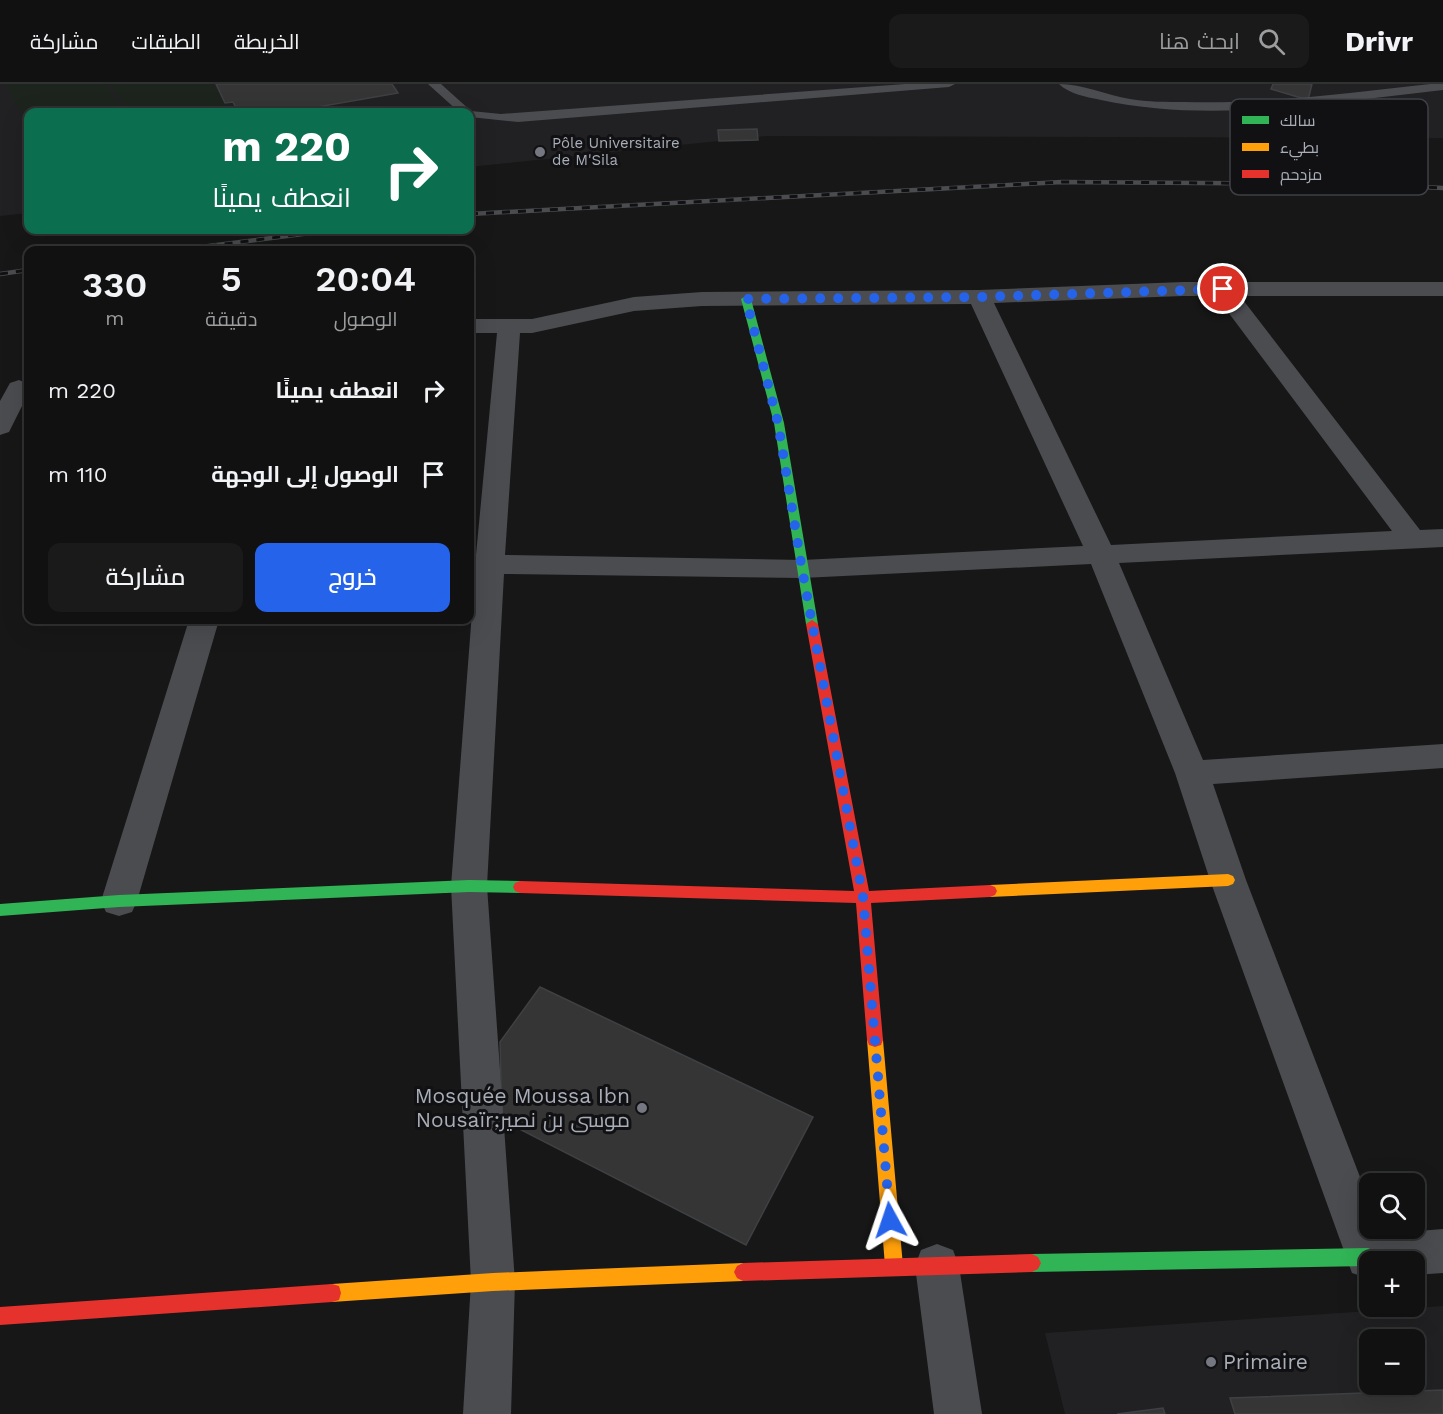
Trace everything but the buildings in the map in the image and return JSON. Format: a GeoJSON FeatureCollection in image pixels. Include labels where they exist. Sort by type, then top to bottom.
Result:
{"type":"FeatureCollection","features":[{"type":"Feature","properties":{"kind":"street"},"geometry":{"type":"LineString","coordinates":[[1223,289],[1413,540]]}},
{"type":"Feature","properties":{"kind":"street"},"geometry":{"type":"LineString","coordinates":[[474,326],[509,327],[559,322],[634,304],[681,300],[979,297],[1119,290],[1443,289]]}},
{"type":"Feature","properties":{"kind":"street"},"geometry":{"type":"LineString","coordinates":[[979,297],[1101,555],[1192,773],[1228,880],[1366,1251]]}},
{"type":"Feature","properties":{"kind":"street"},"geometry":{"type":"LineString","coordinates":[[746,299],[778,423],[802,569],[863,897],[916,1266],[958,1414]]}},
{"type":"Feature","properties":{"kind":"street"},"geometry":{"type":"LineString","coordinates":[[487,1414],[493,1282],[469,886],[480,564],[509,327]]}},
{"type":"Feature","properties":{"kind":"street"},"geometry":{"type":"LineString","coordinates":[[0,427],[16,388]]}},
{"type":"Feature","properties":{"kind":"street"},"geometry":{"type":"LineString","coordinates":[[480,564],[802,569],[1443,538]]}},
{"type":"Feature","properties":{"kind":"street"},"geometry":{"type":"LineString","coordinates":[[119,901],[203,624]]}},
{"type":"Feature","properties":{"kind":"street"},"geometry":{"type":"LineString","coordinates":[[1192,773],[1443,756]]}},
{"type":"Feature","properties":{"kind":"street"},"geometry":{"type":"LineString","coordinates":[[0,910],[119,901],[469,886],[863,897],[1228,880]]}},
{"type":"Feature","properties":{"kind":"street"},"geometry":{"type":"LineString","coordinates":[[1425,1252],[1443,1251]]}},
{"type":"Feature","properties":{"kind":"street"},"geometry":{"type":"LineString","coordinates":[[0,1316],[493,1282],[916,1266],[1359,1257]]}},
{"type":"Feature","properties":{"kind":"lane"},"geometry":{"type":"LineString","coordinates":[[434,84],[462,108]]}},
{"type":"Feature","properties":{"kind":"lane"},"geometry":{"type":"LineString","coordinates":[[474,114],[518,118],[950,84]]}},
{"type":"Feature","properties":{"kind":"lane"},"geometry":{"type":"LineString","coordinates":[[1065,84],[1085,93],[1132,103],[1230,106]]}},
{"type":"Feature","properties":{"kind":"lane"},"geometry":{"type":"LineString","coordinates":[[1330,99],[1443,86]]}},
{"type":"Feature","properties":{"kind":"shaded area","name":"Pôle Universitaire de M'Sila"},"geometry":{"type":"Polygon","coordinates":[[[0,84],[1443,84],[1443,138],[1428,138],[1428,99],[1230,99],[1230,137],[766,136],[474,167],[474,108],[24,108],[24,213],[0,216],[0,84]]]}},
{"type":"Feature","properties":{"kind":"shaded area"},"geometry":{"type":"Polygon","coordinates":[[[6,84],[106,84],[121,108],[24,108],[24,118],[6,84]]]}},
{"type":"Feature","properties":{"kind":"shaded area"},"geometry":{"type":"Polygon","coordinates":[[[109,84],[212,84],[232,108],[126,108],[109,84]]]}},
{"type":"Feature","properties":{"kind":"shaded area","name":"Primaire"},"geometry":{"type":"Polygon","coordinates":[[[1443,1306],[1443,1414],[1065,1414],[1045,1333],[1359,1312],[1359,1317],[1425,1317],[1425,1307],[1443,1306]]]}},
{"type":"Feature","properties":{"kind":"railway"},"geometry":{"type":"LineString","coordinates":[[474,214],[1062,182],[1230,183]]}},
{"type":"Feature","properties":{"kind":"railway"},"geometry":{"type":"LineString","coordinates":[[1428,187],[1443,188]]}},
{"type":"Feature","properties":{"kind":"railway"},"geometry":{"type":"LineString","coordinates":[[208,246],[303,234]]}},
{"type":"Feature","properties":{"kind":"railway"},"geometry":{"type":"LineString","coordinates":[[0,274],[24,271]]}},
{"type":"Feature","properties":{"kind":"traffic: fast"},"geometry":{"type":"LineString","coordinates":[[746,299],[779,423],[812,624]]}},
{"type":"Feature","properties":{"kind":"traffic: fast"},"geometry":{"type":"LineString","coordinates":[[0,910],[119,901],[469,886],[520,887]]}},
{"type":"Feature","properties":{"kind":"traffic: fast"},"geometry":{"type":"LineString","coordinates":[[1032,1263],[1359,1257]]}},
{"type":"Feature","properties":{"kind":"traffic: slow"},"geometry":{"type":"LineString","coordinates":[[990,891],[1228,880]]}},
{"type":"Feature","properties":{"kind":"traffic: slow"},"geometry":{"type":"LineString","coordinates":[[875,1040],[894,1266]]}},
{"type":"Feature","properties":{"kind":"traffic: slow"},"geometry":{"type":"LineString","coordinates":[[332,1293],[493,1282],[743,1272]]}},
{"type":"Feature","properties":{"kind":"traffic: jam"},"geometry":{"type":"LineString","coordinates":[[812,624],[863,897],[875,1040]]}},
{"type":"Feature","properties":{"kind":"traffic: jam"},"geometry":{"type":"LineString","coordinates":[[520,887],[863,897],[990,891]]}},
{"type":"Feature","properties":{"kind":"traffic: jam"},"geometry":{"type":"LineString","coordinates":[[743,1272],[1032,1263]]}},
{"type":"Feature","properties":{"kind":"traffic: jam"},"geometry":{"type":"LineString","coordinates":[[0,1316],[332,1293]]}},
{"type":"Feature","properties":{"kind":"place","name":"Pôle Universitaire de M'Sila"},"geometry":{"type":"Point","coordinates":[540,152]}},
{"type":"Feature","properties":{"kind":"place","name":"Mosquée Moussa Ibn Nousaïr;موسى بن نصير"},"geometry":{"type":"Point","coordinates":[642,1108]}},
{"type":"Feature","properties":{"kind":"place","name":"Primaire"},"geometry":{"type":"Point","coordinates":[1211,1362]}},
{"type":"Feature","properties":{"kind":"route"},"geometry":{"type":"LineString","coordinates":[[890,1220],[863,897],[802,569],[778,423],[746,299],[979,297],[1223,289]]}}]}
